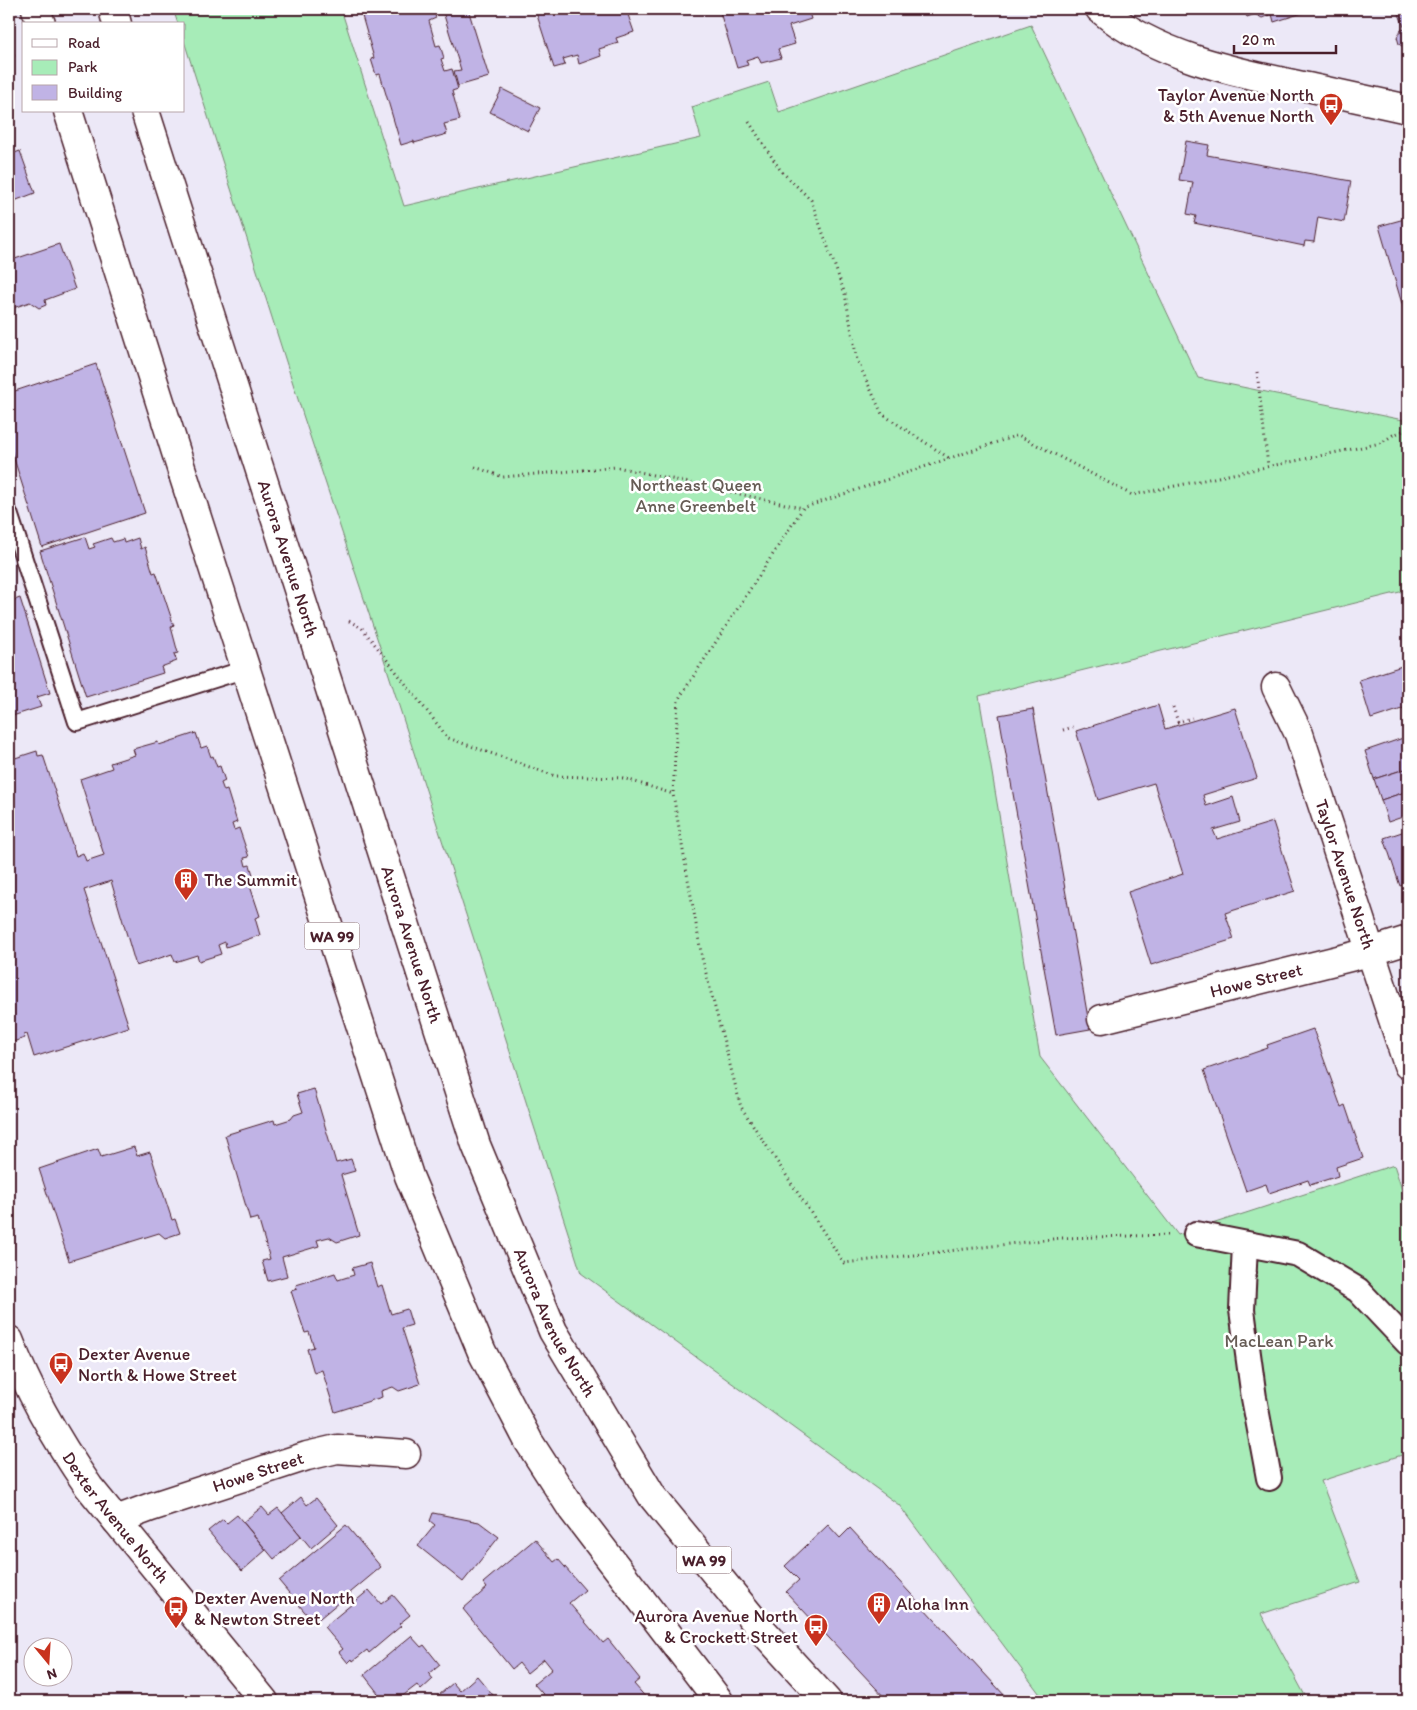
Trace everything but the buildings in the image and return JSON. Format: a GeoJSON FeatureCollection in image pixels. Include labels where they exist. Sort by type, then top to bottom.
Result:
{"type":"FeatureCollection","features":[{"type":"Feature","properties":{"kind":"main road"},"geometry":{"type":"LineString","coordinates":[[36,9],[40,22]]}},
{"type":"Feature","properties":{"kind":"main road"},"geometry":{"type":"LineString","coordinates":[[112,9],[116,22]]}},
{"type":"Feature","properties":{"kind":"main road"},"geometry":{"type":"LineString","coordinates":[[1100,9],[1111,18],[1158,45],[1202,62],[1278,81],[1408,109]]}},
{"type":"Feature","properties":{"kind":"main road","name":"WA 99"},"geometry":{"type":"LineString","coordinates":[[68,112],[409,1176],[482,1352],[529,1442],[572,1509],[719,1701]]}},
{"type":"Feature","properties":{"kind":"main road","name":"Aurora Avenue North"},"geometry":{"type":"LineString","coordinates":[[145,112],[476,1145],[553,1331],[652,1496],[761,1629],[827,1701]]}},
{"type":"Feature","properties":{"kind":"main road","name":"Taylor Avenue North"},"geometry":{"type":"LineString","coordinates":[[1276,687],[1299,734],[1408,1065]]}},
{"type":"Feature","properties":{"kind":"main road","name":"Howe Street"},"geometry":{"type":"LineString","coordinates":[[1102,1019],[1370,952],[1408,940]]}},
{"type":"Feature","properties":{"kind":"main road","name":"Dexter Avenue North"},"geometry":{"type":"LineString","coordinates":[[9,1340],[28,1386],[44,1417],[89,1487],[264,1701]]}},
{"type":"Feature","properties":{"kind":"main road","name":"Howe Street"},"geometry":{"type":"LineString","coordinates":[[116,1520],[307,1456],[337,1449],[406,1454]]}},
{"type":"Feature","properties":{"kind":"street"},"geometry":{"type":"LineString","coordinates":[[1196,1234],[1298,1254],[1358,1290],[1408,1343]]}},
{"type":"Feature","properties":{"kind":"street"},"geometry":{"type":"LineString","coordinates":[[1245,1244],[1242,1310],[1254,1398],[1270,1478]]}},
{"type":"Feature","properties":{"kind":"lane"},"geometry":{"type":"LineString","coordinates":[[9,513],[77,722],[246,668]]}},
{"type":"Feature","properties":{"kind":"path"},"geometry":{"type":"LineString","coordinates":[[9,57],[17,54]]}},
{"type":"Feature","properties":{"kind":"path"},"geometry":{"type":"LineString","coordinates":[[749,122],[781,171],[811,200],[845,294],[858,360],[882,414],[950,458]]}},
{"type":"Feature","properties":{"kind":"path"},"geometry":{"type":"LineString","coordinates":[[1257,372],[1268,466]]}},
{"type":"Feature","properties":{"kind":"path"},"geometry":{"type":"LineString","coordinates":[[475,467],[503,477],[617,467],[803,508],[1018,435],[1132,494],[1381,443],[1393,435],[1408,429]]}},
{"type":"Feature","properties":{"kind":"path"},"geometry":{"type":"LineString","coordinates":[[803,508],[678,700],[673,794],[702,958],[741,1107],[844,1264],[1061,1238],[1196,1234]]}},
{"type":"Feature","properties":{"kind":"path"},"geometry":{"type":"LineString","coordinates":[[349,620],[362,628],[448,738],[555,776],[623,778],[673,794]]}},
{"type":"Feature","properties":{"kind":"path"},"geometry":{"type":"LineString","coordinates":[[1173,707],[1178,722],[1192,718]]}},
{"type":"Feature","properties":{"kind":"path"},"geometry":{"type":"LineString","coordinates":[[1063,730],[1074,727]]}},
{"type":"Feature","properties":{"kind":"green space","name":"Northeast Queen Anne Greenbelt"},"geometry":{"type":"Polygon","coordinates":[[[173,9],[341,9],[404,206],[701,138],[692,107],[769,82],[779,112],[1031,25],[1198,378],[1408,421],[1408,590],[979,696],[1040,1057],[1178,1235],[1394,1165],[1408,1208],[1408,1453],[1321,1481],[1360,1582],[1261,1614],[1308,1701],[1045,1701],[899,1505],[581,1273],[185,44],[185,22],[177,22],[173,9]]]}},
{"type":"Feature","properties":{"kind":"place","name":"Taylor Avenue North & 5th Avenue North"},"geometry":{"type":"Point","coordinates":[1331,126]}},
{"type":"Feature","properties":{"kind":"place","name":"The Summit"},"geometry":{"type":"Point","coordinates":[186,901]}},
{"type":"Feature","properties":{"kind":"place","name":"Dexter Avenue North & Howe Street"},"geometry":{"type":"Point","coordinates":[61,1385]}},
{"type":"Feature","properties":{"kind":"place","name":"Aloha Inn"},"geometry":{"type":"Point","coordinates":[879,1625]}},
{"type":"Feature","properties":{"kind":"place","name":"Dexter Avenue North & Newton Street"},"geometry":{"type":"Point","coordinates":[176,1629]}},
{"type":"Feature","properties":{"kind":"place","name":"Aurora Avenue North & Crockett Street"},"geometry":{"type":"Point","coordinates":[816,1647]}},
{"type":"Feature","properties":{"kind":"park label","name":"MacLean Park"},"geometry":{"type":"Point","coordinates":[1279,1341]}}]}
